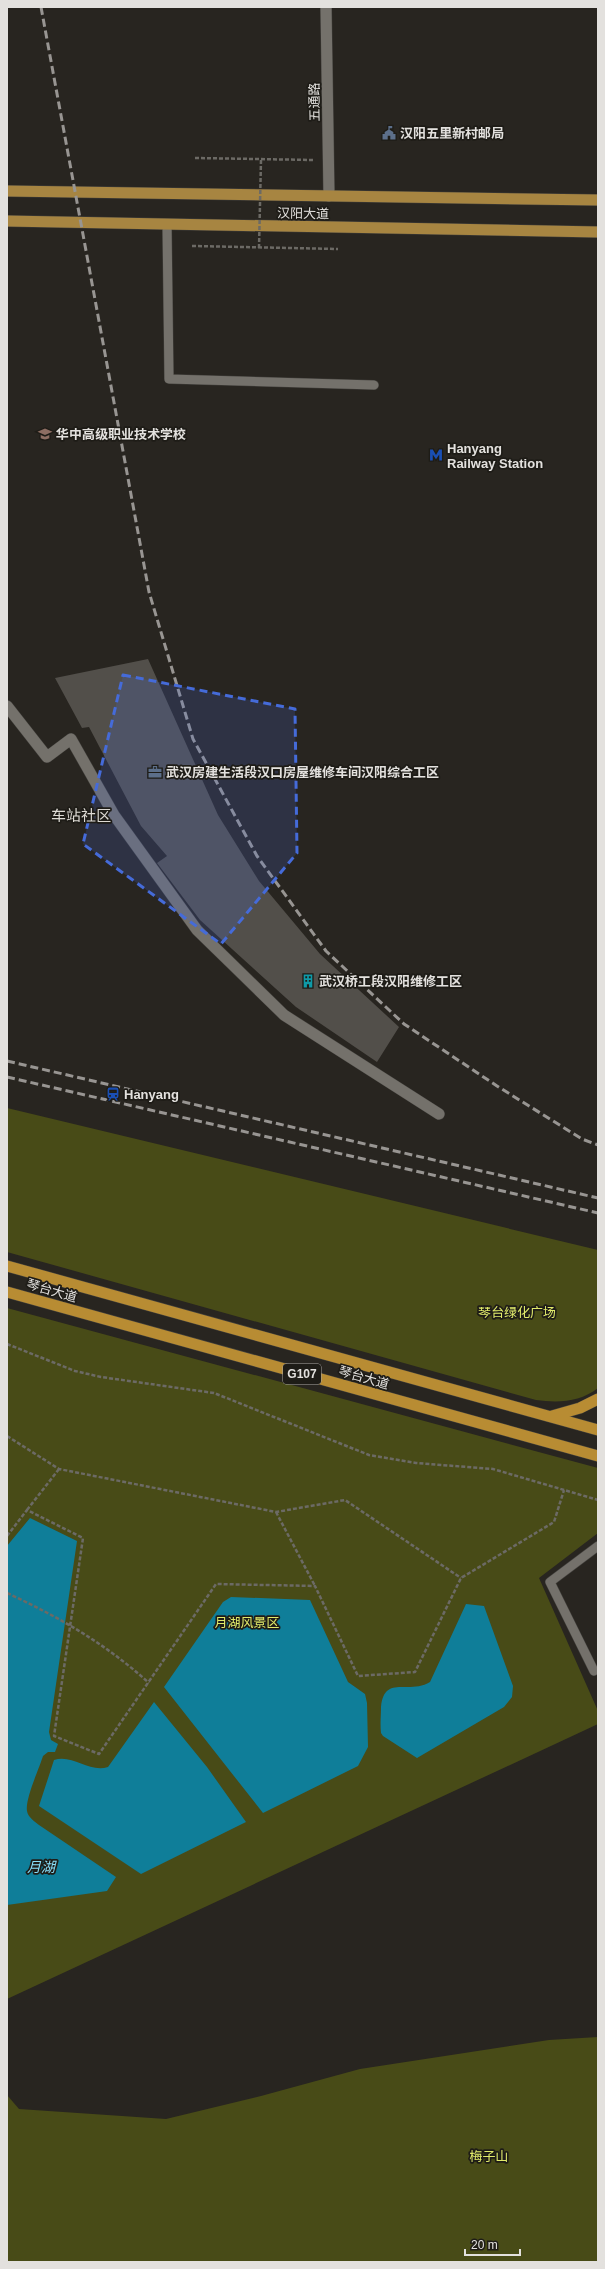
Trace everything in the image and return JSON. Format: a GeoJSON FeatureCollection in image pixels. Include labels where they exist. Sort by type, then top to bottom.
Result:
{"type":"FeatureCollection","features":[{"type":"Feature","properties":{"kind":"highway","name":"琴台大道"},"geometry":{"type":"LineString","coordinates":[[7,1266],[598,1430]]}},
{"type":"Feature","properties":{"kind":"highway","name":"琴台大道"},"geometry":{"type":"LineString","coordinates":[[7,1292],[598,1456]]}},
{"type":"Feature","properties":{"kind":"highway"},"geometry":{"type":"LineString","coordinates":[[550,1416],[580,1408],[598,1399]]}},
{"type":"Feature","properties":{"kind":"main road","name":"汉阳大道"},"geometry":{"type":"LineString","coordinates":[[7,191],[598,200]]}},
{"type":"Feature","properties":{"kind":"main road","name":"汉阳大道"},"geometry":{"type":"LineString","coordinates":[[7,221],[598,232]]}},
{"type":"Feature","properties":{"kind":"street","name":"五通路"},"geometry":{"type":"LineString","coordinates":[[326,7],[329,196]]}},
{"type":"Feature","properties":{"kind":"street"},"geometry":{"type":"LineString","coordinates":[[7,706],[47,757],[71,739],[114,815],[197,930],[284,1015],[439,1114]]}},
{"type":"Feature","properties":{"kind":"lane"},"geometry":{"type":"LineString","coordinates":[[167,224],[169,379],[374,385]]}},
{"type":"Feature","properties":{"kind":"lane"},"geometry":{"type":"LineString","coordinates":[[594,1671],[550,1582],[598,1546]]}},
{"type":"Feature","properties":{"kind":"path"},"geometry":{"type":"LineString","coordinates":[[195,158],[322,160]]}},
{"type":"Feature","properties":{"kind":"path"},"geometry":{"type":"LineString","coordinates":[[260,248],[261,160]]}},
{"type":"Feature","properties":{"kind":"path"},"geometry":{"type":"LineString","coordinates":[[192,246],[338,249]]}},
{"type":"Feature","properties":{"kind":"path"},"geometry":{"type":"LineString","coordinates":[[7,1344],[75,1371],[101,1377],[214,1393],[369,1455],[416,1463],[493,1469],[598,1500]]}},
{"type":"Feature","properties":{"kind":"path"},"geometry":{"type":"LineString","coordinates":[[7,1436],[59,1469],[276,1512],[345,1500],[461,1578]]}},
{"type":"Feature","properties":{"kind":"path"},"geometry":{"type":"LineString","coordinates":[[7,1536],[59,1469]]}},
{"type":"Feature","properties":{"kind":"path"},"geometry":{"type":"LineString","coordinates":[[276,1512],[315,1586],[358,1676],[416,1672],[461,1578],[554,1522],[564,1490]]}},
{"type":"Feature","properties":{"kind":"path"},"geometry":{"type":"LineString","coordinates":[[27,1510],[83,1538],[54,1736],[99,1754],[216,1584],[315,1586]]}},
{"type":"Feature","properties":{"kind":"path"},"geometry":{"type":"LineString","coordinates":[[7,1593],[70,1624],[125,1662],[149,1683]]}},
{"type":"Feature","properties":{"kind":"highlighted area"},"geometry":{"type":"Polygon","coordinates":[[[123,675],[295,709],[297,853],[221,944],[83,844],[123,675]]]}},
{"type":"Feature","properties":{"kind":"green space","name":"琴台绿化广场"},"geometry":{"type":"Polygon","coordinates":[[[7,1108],[598,1250],[598,1388],[577,1399],[561,1401],[536,1400],[7,1252],[7,1108]]]}},
{"type":"Feature","properties":{"kind":"green space","name":"月湖风景区"},"geometry":{"type":"Polygon","coordinates":[[[7,1308],[598,1468],[598,1533],[539,1578],[598,1711],[598,1724],[7,1999],[7,1308]]]}},
{"type":"Feature","properties":{"kind":"green space","name":"梅子山"},"geometry":{"type":"Polygon","coordinates":[[[598,2037],[598,2262],[7,2262],[7,2095],[19,2109],[166,2119],[261,2096],[360,2069],[549,2040],[598,2037]]]}},
{"type":"Feature","properties":{"kind":"water","name":"月湖"},"geometry":{"type":"Polygon","coordinates":[[[30,1518],[77,1541],[49,1732],[51,1740],[58,1744],[55,1752],[48,1752],[43,1756],[30,1792],[27,1811],[30,1817],[39,1825],[116,1877],[107,1891],[7,1905],[7,1546],[30,1518]]]}},
{"type":"Feature","properties":{"kind":"water"},"geometry":{"type":"Polygon","coordinates":[[[231,1597],[310,1600],[348,1682],[365,1694],[367,1703],[368,1747],[358,1766],[263,1813],[164,1687],[223,1602],[231,1597]]]}},
{"type":"Feature","properties":{"kind":"water"},"geometry":{"type":"Polygon","coordinates":[[[466,1604],[484,1606],[513,1686],[512,1697],[504,1707],[417,1758],[383,1736],[381,1733],[381,1707],[383,1697],[387,1691],[392,1688],[414,1687],[430,1682],[466,1604]]]}},
{"type":"Feature","properties":{"kind":"water"},"geometry":{"type":"Polygon","coordinates":[[[154,1702],[207,1767],[246,1822],[141,1874],[39,1806],[54,1760],[68,1759],[94,1768],[108,1767],[154,1702]]]}},
{"type":"Feature","properties":{"kind":"building","name":"武汉房建生活段汉口房屋维修车间汉阳综合工区"},"geometry":{"type":"Polygon","coordinates":[[[148,659],[218,815],[259,881],[320,954],[399,1027],[377,1062],[296,1007],[200,920],[157,863],[167,856],[141,826],[89,727],[82,728],[55,678],[148,659]]]}},
{"type":"Feature","properties":{"kind":"railway"},"geometry":{"type":"LineString","coordinates":[[41,7],[149,592],[193,739],[257,856],[326,951],[404,1024],[497,1086],[582,1139],[598,1145]]}},
{"type":"Feature","properties":{"kind":"railway"},"geometry":{"type":"LineString","coordinates":[[7,1061],[598,1198]]}},
{"type":"Feature","properties":{"kind":"railway"},"geometry":{"type":"LineString","coordinates":[[7,1077],[598,1213]]}},
{"type":"Feature","properties":{"kind":"place","name":"汉阳五里新村邮局"},"geometry":{"type":"Point","coordinates":[389,133]}},
{"type":"Feature","properties":{"kind":"place","name":"华中高级职业技术学校"},"geometry":{"type":"Point","coordinates":[45,434]}},
{"type":"Feature","properties":{"kind":"place","name":"Hanyang Railway Station"},"geometry":{"type":"Point","coordinates":[436,455]}},
{"type":"Feature","properties":{"kind":"place","name":"武汉房建生活段汉口房屋维修车间汉阳综合工区"},"geometry":{"type":"Point","coordinates":[155,772]}},
{"type":"Feature","properties":{"kind":"place","name":"武汉桥工段汉阳维修工区"},"geometry":{"type":"Point","coordinates":[308,981]}},
{"type":"Feature","properties":{"kind":"place","name":"Hanyang"},"geometry":{"type":"Point","coordinates":[113,1094]}},
{"type":"Feature","properties":{"kind":"district","name":"车站社区"},"geometry":{"type":"Point","coordinates":[81,816]}}]}
